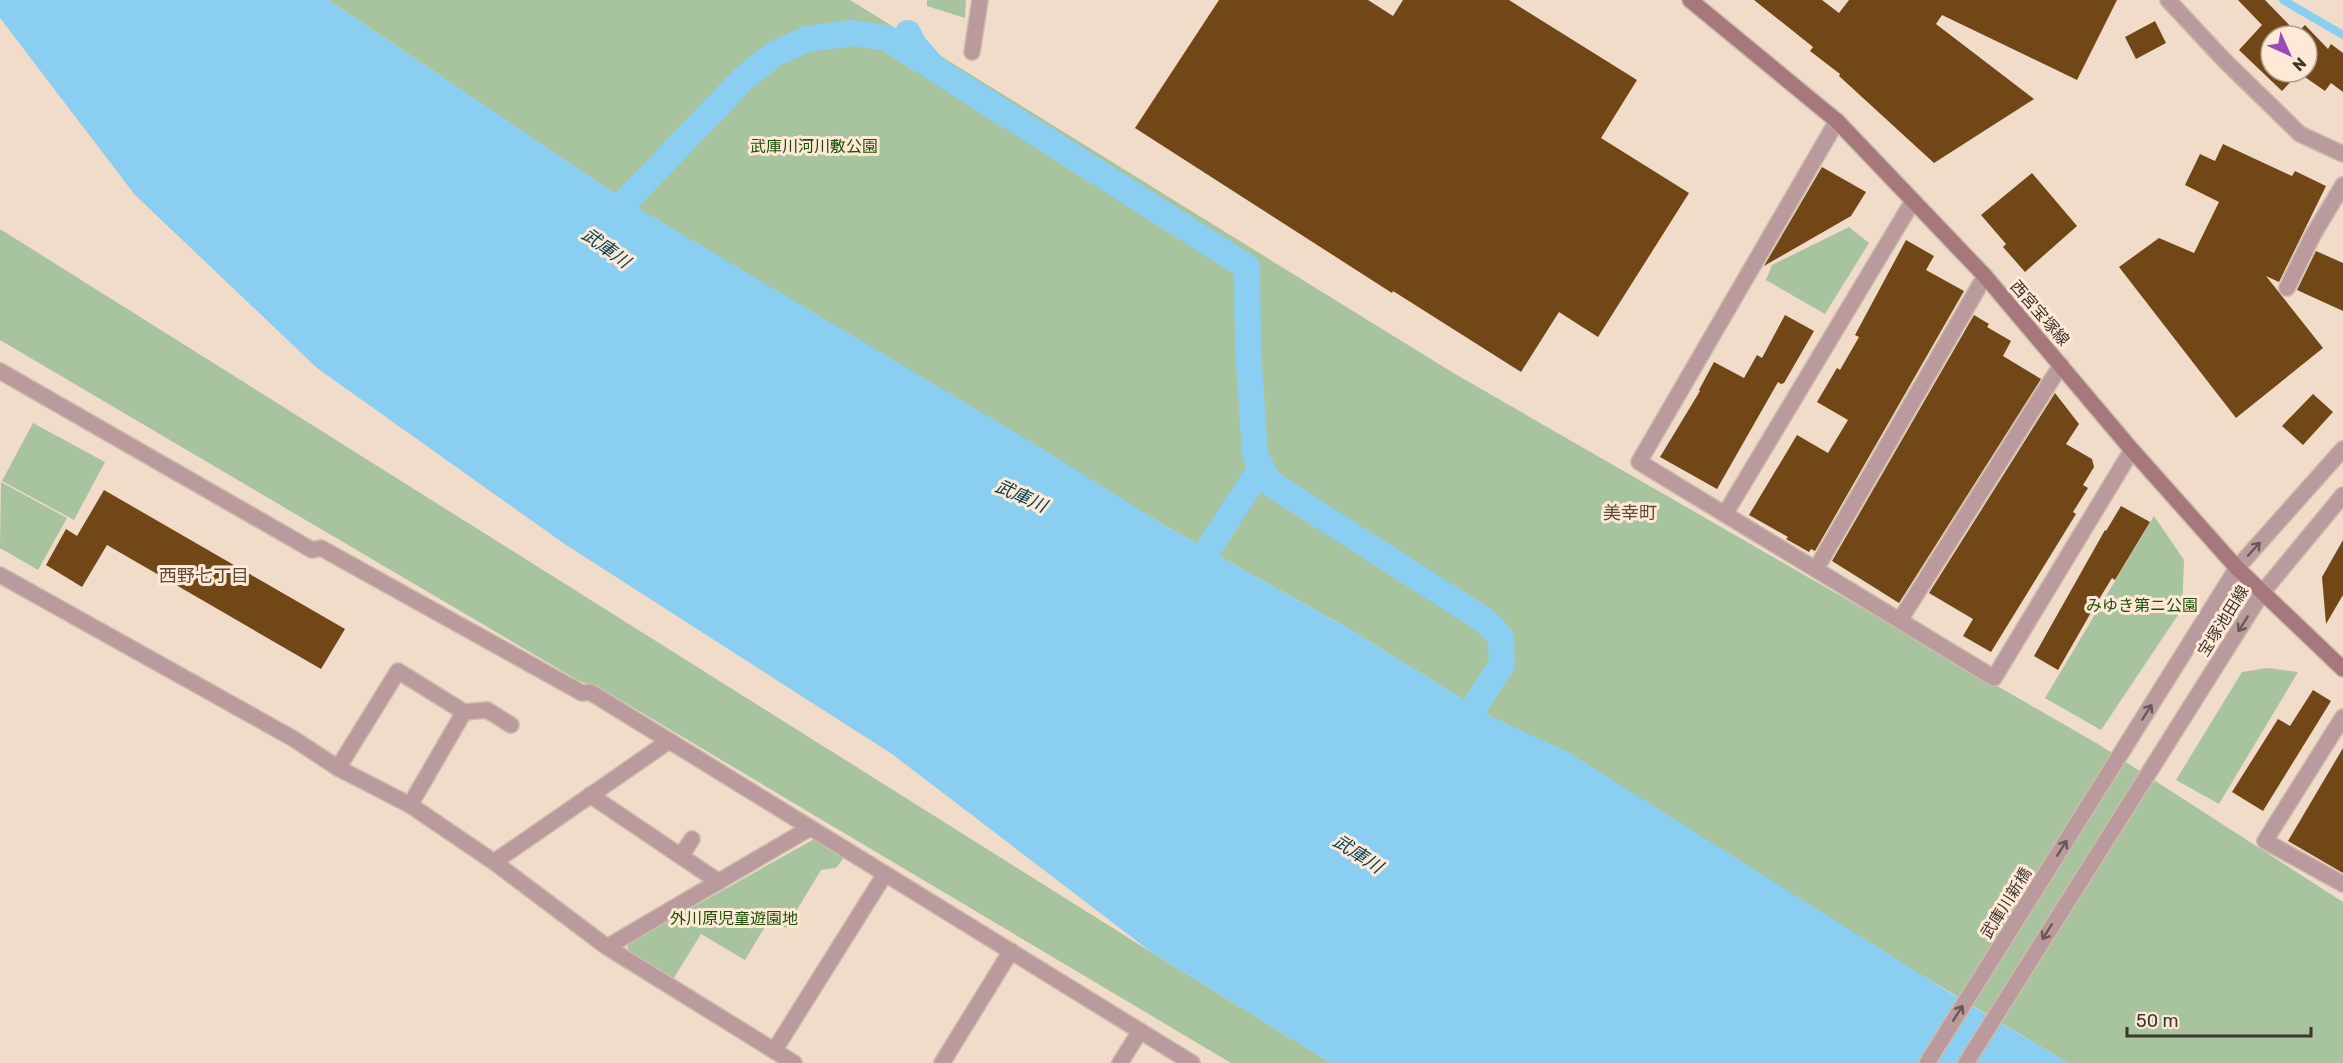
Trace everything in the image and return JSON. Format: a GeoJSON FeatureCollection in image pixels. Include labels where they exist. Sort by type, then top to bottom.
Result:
{"type":"FeatureCollection","features":[{"type":"Feature","properties":{"kind":"main road","name":"西宮宝塚線"},"geometry":{"type":"LineString","coordinates":[[1690,0],[1837,121],[1985,276],[2132,450],[2237,568],[2343,669]]}},
{"type":"Feature","properties":{"kind":"street"},"geometry":{"type":"LineString","coordinates":[[972,52],[980,0]]}},
{"type":"Feature","properties":{"kind":"street"},"geometry":{"type":"LineString","coordinates":[[2168,0],[2225,61],[2300,135],[2343,154]]}},
{"type":"Feature","properties":{"kind":"street"},"geometry":{"type":"LineString","coordinates":[[1837,121],[1639,462],[1994,678],[2132,450]]}},
{"type":"Feature","properties":{"kind":"street"},"geometry":{"type":"LineString","coordinates":[[2287,288],[2313,235],[2343,185]]}},
{"type":"Feature","properties":{"kind":"street"},"geometry":{"type":"LineString","coordinates":[[1725,514],[1913,201]]}},
{"type":"Feature","properties":{"kind":"street"},"geometry":{"type":"LineString","coordinates":[[1816,569],[1985,276]]}},
{"type":"Feature","properties":{"kind":"street"},"geometry":{"type":"LineString","coordinates":[[1900,620],[2061,365]]}},
{"type":"Feature","properties":{"kind":"street"},"geometry":{"type":"LineString","coordinates":[[0,371],[312,550],[321,548],[582,693],[590,692],[1192,1063]]}},
{"type":"Feature","properties":{"kind":"street","name":"武庫川新橋"},"geometry":{"type":"LineString","coordinates":[[1927,1063],[2237,568],[2343,449]]}},
{"type":"Feature","properties":{"kind":"street","name":"宝塚池田線"},"geometry":{"type":"LineString","coordinates":[[1966,1063],[2262,593],[2343,495]]}},
{"type":"Feature","properties":{"kind":"street"},"geometry":{"type":"LineString","coordinates":[[0,575],[294,739],[338,768],[410,806],[494,862],[607,947],[795,1063]]}},
{"type":"Feature","properties":{"kind":"street"},"geometry":{"type":"LineString","coordinates":[[338,768],[398,671],[464,712],[487,711],[511,725]]}},
{"type":"Feature","properties":{"kind":"street"},"geometry":{"type":"LineString","coordinates":[[410,806],[464,712]]}},
{"type":"Feature","properties":{"kind":"street"},"geometry":{"type":"LineString","coordinates":[[2343,717],[2265,841],[2343,884]]}},
{"type":"Feature","properties":{"kind":"street"},"geometry":{"type":"LineString","coordinates":[[494,862],[669,741]]}},
{"type":"Feature","properties":{"kind":"street"},"geometry":{"type":"LineString","coordinates":[[590,795],[719,882]]}},
{"type":"Feature","properties":{"kind":"street"},"geometry":{"type":"LineString","coordinates":[[607,947],[810,828]]}},
{"type":"Feature","properties":{"kind":"street"},"geometry":{"type":"LineString","coordinates":[[681,856],[692,839]]}},
{"type":"Feature","properties":{"kind":"street"},"geometry":{"type":"LineString","coordinates":[[774,1051],[885,874]]}},
{"type":"Feature","properties":{"kind":"street"},"geometry":{"type":"LineString","coordinates":[[942,1063],[1011,951]]}},
{"type":"Feature","properties":{"kind":"street"},"geometry":{"type":"LineString","coordinates":[[1120,1063],[1140,1031]]}},
{"type":"Feature","properties":{"kind":"green space","name":"武庫川河川敷公園"},"geometry":{"type":"Polygon","coordinates":[[[328,0],[850,0],[1455,374],[2098,744],[2343,902],[2343,1063],[2068,1063],[1351,630],[1164,525],[623,199],[328,0]]]}},
{"type":"Feature","properties":{"kind":"green space"},"geometry":{"type":"Polygon","coordinates":[[[927,0],[966,0],[965,18],[927,6],[927,0]]]}},
{"type":"Feature","properties":{"kind":"green space"},"geometry":{"type":"Polygon","coordinates":[[[1849,227],[1869,243],[1825,314],[1766,280],[1772,265],[1849,227]]]}},
{"type":"Feature","properties":{"kind":"green space"},"geometry":{"type":"Polygon","coordinates":[[[0,229],[1331,1063],[1231,1063],[602,689],[579,681],[0,340],[0,229]]]}},
{"type":"Feature","properties":{"kind":"green space"},"geometry":{"type":"Polygon","coordinates":[[[33,423],[105,462],[74,520],[2,481],[33,423]]]}},
{"type":"Feature","properties":{"kind":"green space"},"geometry":{"type":"Polygon","coordinates":[[[1,482],[67,518],[38,570],[0,548],[1,482]]]}},
{"type":"Feature","properties":{"kind":"green space","name":"みゆき第ニ公園"},"geometry":{"type":"Polygon","coordinates":[[[2154,516],[2184,560],[2182,609],[2101,730],[2045,698],[2154,516]]]}},
{"type":"Feature","properties":{"kind":"green space"},"geometry":{"type":"Polygon","coordinates":[[[2267,668],[2298,672],[2219,804],[2176,780],[2242,672],[2267,668]]]}},
{"type":"Feature","properties":{"kind":"green space","name":"外川原児童遊園地"},"geometry":{"type":"Polygon","coordinates":[[[816,838],[845,856],[836,868],[821,870],[786,928],[769,920],[745,960],[701,934],[672,981],[628,951],[627,944],[816,838]]]}},
{"type":"Feature","properties":{"kind":"water","name":"武庫川"},"geometry":{"type":"Polygon","coordinates":[[[0,0],[328,0],[623,199],[1033,443],[1164,525],[1351,630],[1490,716],[1568,752],[1947,991],[2068,1063],[1331,1063],[1151,952],[892,754],[566,545],[317,368],[135,195],[0,18],[0,0]]]}},
{"type":"Feature","properties":{"kind":"building"},"geometry":{"type":"Polygon","coordinates":[[[1219,0],[1368,0],[1393,16],[1403,0],[1509,0],[1637,80],[1601,138],[1689,193],[1598,337],[1559,312],[1521,372],[1393,291],[1392,293],[1135,128],[1219,0]]]}},
{"type":"Feature","properties":{"kind":"building"},"geometry":{"type":"Polygon","coordinates":[[[1754,0],[1822,0],[1839,13],[1849,0],[2117,0],[2077,80],[1942,15],[1936,24],[2034,99],[1934,163],[1839,76],[1840,74],[1810,51],[1813,47],[1754,0]]]}},
{"type":"Feature","properties":{"kind":"building"},"geometry":{"type":"Polygon","coordinates":[[[2238,0],[2265,0],[2288,24],[2261,24],[2238,0]]]}},
{"type":"Feature","properties":{"kind":"building"},"geometry":{"type":"Polygon","coordinates":[[[2155,21],[2166,43],[2136,59],[2125,37],[2155,21]]]}},
{"type":"Feature","properties":{"kind":"building"},"geometry":{"type":"Polygon","coordinates":[[[2259,28],[2259,69],[2239,50],[2259,28]]]}},
{"type":"Feature","properties":{"kind":"building"},"geometry":{"type":"Polygon","coordinates":[[[2319,40],[2328,49],[2331,44],[2343,53],[2343,92],[2331,83],[2325,91],[2315,84],[2319,84],[2319,40]]]}},
{"type":"Feature","properties":{"kind":"building"},"geometry":{"type":"Polygon","coordinates":[[[2275,84],[2289,84],[2282,91],[2275,84]]]}},
{"type":"Feature","properties":{"kind":"building"},"geometry":{"type":"Polygon","coordinates":[[[2223,144],[2292,176],[2295,171],[2326,186],[2279,282],[2266,276],[2323,348],[2236,418],[2119,267],[2159,238],[2194,253],[2219,202],[2185,185],[2200,154],[2215,161],[2223,144]]]}},
{"type":"Feature","properties":{"kind":"building"},"geometry":{"type":"Polygon","coordinates":[[[1822,167],[1866,192],[1851,216],[1764,266],[1822,167]]]}},
{"type":"Feature","properties":{"kind":"building"},"geometry":{"type":"Polygon","coordinates":[[[2032,173],[2077,226],[2025,272],[2003,247],[2006,244],[1981,215],[2032,173]]]}},
{"type":"Feature","properties":{"kind":"building"},"geometry":{"type":"Polygon","coordinates":[[[1906,240],[1934,256],[1926,270],[1964,291],[1815,551],[1811,549],[1809,552],[1749,515],[1797,435],[1828,453],[1848,420],[1817,402],[1837,368],[1840,370],[1859,337],[1855,335],[1906,240]]]}},
{"type":"Feature","properties":{"kind":"building"},"geometry":{"type":"Polygon","coordinates":[[[2316,251],[2343,263],[2343,311],[2297,290],[2316,251]]]}},
{"type":"Feature","properties":{"kind":"building"},"geometry":{"type":"Polygon","coordinates":[[[1785,315],[1814,331],[1784,383],[1778,382],[1717,489],[1660,457],[1700,391],[1714,362],[1744,378],[1757,355],[1762,358],[1785,315]]]}},
{"type":"Feature","properties":{"kind":"building"},"geometry":{"type":"Polygon","coordinates":[[[1974,315],[1989,324],[1987,327],[2011,341],[2003,356],[2041,379],[1899,603],[1832,561],[1974,315]]]}},
{"type":"Feature","properties":{"kind":"building"},"geometry":{"type":"Polygon","coordinates":[[[2055,393],[2079,424],[2066,444],[2092,459],[2094,467],[2083,485],[2088,488],[2073,512],[2076,514],[1991,652],[1963,636],[1973,619],[1929,593],[2055,393]]]}},
{"type":"Feature","properties":{"kind":"building"},"geometry":{"type":"Polygon","coordinates":[[[2313,394],[2333,412],[2303,445],[2282,426],[2313,394]]]}},
{"type":"Feature","properties":{"kind":"building"},"geometry":{"type":"Polygon","coordinates":[[[104,490],[345,629],[321,669],[107,545],[82,587],[46,565],[66,529],[77,536],[104,490]]]}},
{"type":"Feature","properties":{"kind":"building"},"geometry":{"type":"Polygon","coordinates":[[[2121,506],[2150,522],[2115,580],[2112,578],[2058,670],[2034,656],[2121,506]]]}},
{"type":"Feature","properties":{"kind":"building"},"geometry":{"type":"Polygon","coordinates":[[[2343,540],[2343,595],[2326,624],[2322,577],[2343,540]]]}},
{"type":"Feature","properties":{"kind":"building"},"geometry":{"type":"Polygon","coordinates":[[[2313,690],[2331,701],[2263,811],[2232,792],[2278,719],[2290,726],[2313,690]]]}},
{"type":"Feature","properties":{"kind":"building"},"geometry":{"type":"Polygon","coordinates":[[[2343,748],[2343,873],[2288,841],[2343,748]]]}},
{"type":"Feature","properties":{"kind":"waterway"},"geometry":{"type":"LineString","coordinates":[[2283,0],[2343,35]]}},
{"type":"Feature","properties":{"kind":"waterway","name":"武庫川"},"geometry":{"type":"LineString","coordinates":[[603,225],[746,76],[776,53],[807,39],[852,33],[887,38],[922,61]]}},
{"type":"Feature","properties":{"kind":"waterway"},"geometry":{"type":"LineString","coordinates":[[908,33],[914,45],[935,69],[1247,267],[1248,349],[1255,455],[1270,483],[1487,622],[1501,638],[1502,664],[1457,734]]}},
{"type":"Feature","properties":{"kind":"waterway"},"geometry":{"type":"LineString","coordinates":[[1192,574],[1261,468]]}},
{"type":"Feature","properties":{"kind":"district","name":"美幸町"},"geometry":{"type":"Point","coordinates":[1630,513]}},
{"type":"Feature","properties":{"kind":"district","name":"西野七丁目"},"geometry":{"type":"Point","coordinates":[204,576]}}]}
